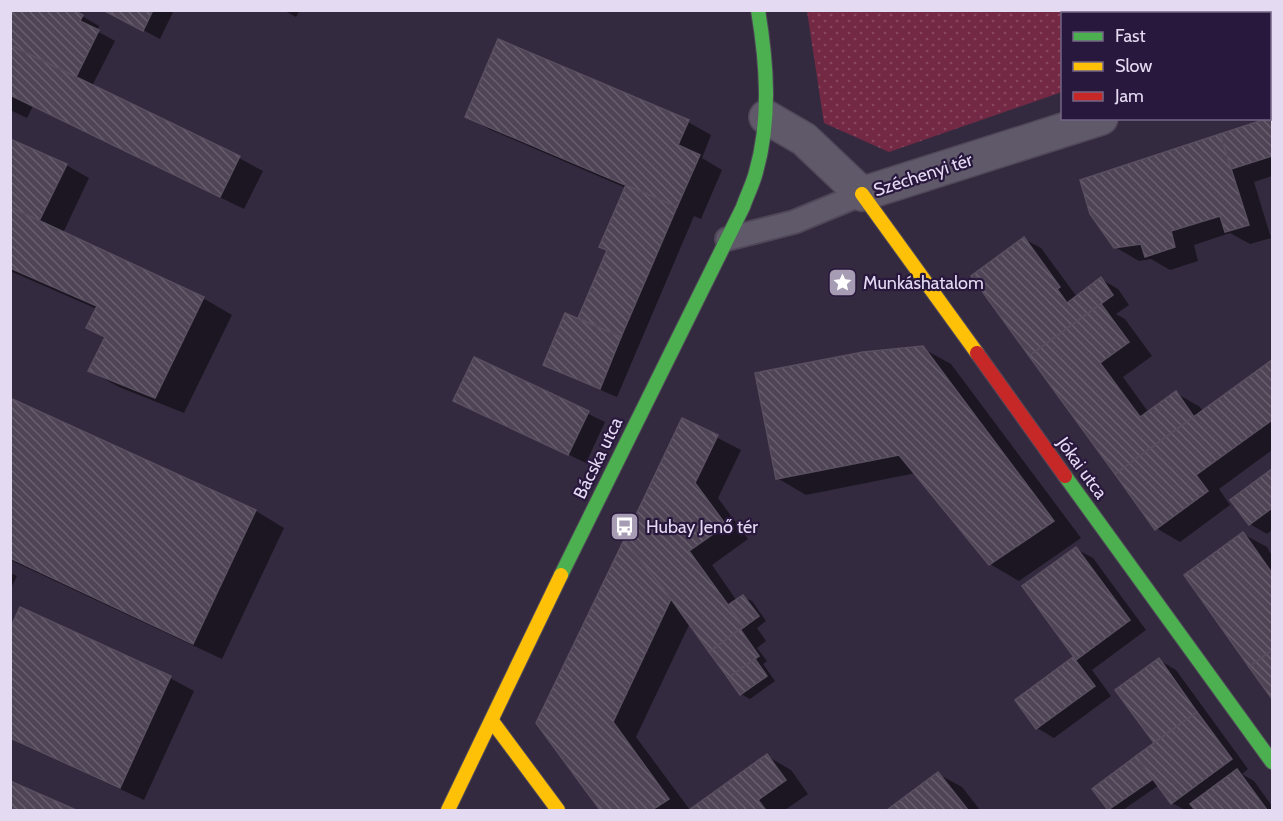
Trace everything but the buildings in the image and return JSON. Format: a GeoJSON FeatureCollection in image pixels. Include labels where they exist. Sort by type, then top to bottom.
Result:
{"type":"FeatureCollection","features":[{"type":"Feature","properties":{"kind":"street"},"geometry":{"type":"LineString","coordinates":[[758,10],[768,84],[766,117]]}},
{"type":"Feature","properties":{"kind":"street","name":"Széchenyi tér"},"geometry":{"type":"LineString","coordinates":[[766,117],[804,139],[862,194],[1095,120]]}},
{"type":"Feature","properties":{"kind":"street","name":"Bácska utca"},"geometry":{"type":"LineString","coordinates":[[448,810],[742,207],[757,170],[766,117]]}},
{"type":"Feature","properties":{"kind":"street","name":"Jókai utca"},"geometry":{"type":"LineString","coordinates":[[862,194],[1272,762]]}},
{"type":"Feature","properties":{"kind":"street"},"geometry":{"type":"LineString","coordinates":[[492,721],[558,810]]}},
{"type":"Feature","properties":{"kind":"lane"},"geometry":{"type":"LineString","coordinates":[[727,239],[794,222],[862,194]]}},
{"type":"Feature","properties":{"kind":"shaded area"},"geometry":{"type":"Polygon","coordinates":[[[1272,10],[1272,20],[1271,12],[1061,12],[1061,92],[889,152],[824,123],[807,11],[1272,10]]]}},
{"type":"Feature","properties":{"kind":"traffic: fast"},"geometry":{"type":"LineString","coordinates":[[561,575],[743,207],[753,181],[761,152],[766,112],[764,51],[758,10]]}},
{"type":"Feature","properties":{"kind":"traffic: fast"},"geometry":{"type":"LineString","coordinates":[[1065,476],[1272,762]]}},
{"type":"Feature","properties":{"kind":"traffic: slow"},"geometry":{"type":"LineString","coordinates":[[862,194],[977,353]]}},
{"type":"Feature","properties":{"kind":"traffic: slow"},"geometry":{"type":"LineString","coordinates":[[448,810],[561,575]]}},
{"type":"Feature","properties":{"kind":"traffic: slow"},"geometry":{"type":"LineString","coordinates":[[492,721],[558,810]]}},
{"type":"Feature","properties":{"kind":"traffic: jam"},"geometry":{"type":"LineString","coordinates":[[977,353],[1065,476]]}},
{"type":"Feature","properties":{"kind":"place","name":"Munkáshatalom"},"geometry":{"type":"Point","coordinates":[842,283]}},
{"type":"Feature","properties":{"kind":"place","name":"Hubay Jenő tér"},"geometry":{"type":"Point","coordinates":[625,527]}}]}
